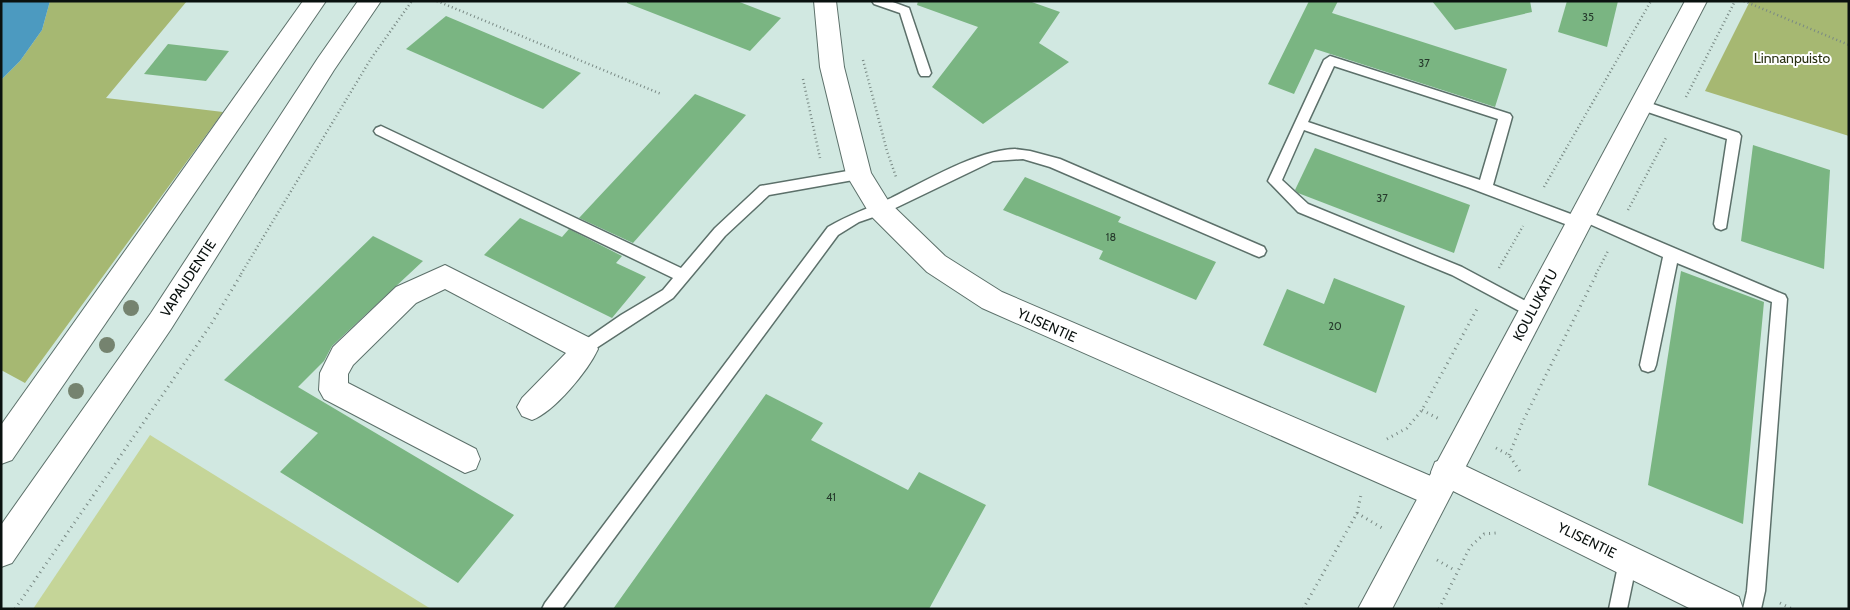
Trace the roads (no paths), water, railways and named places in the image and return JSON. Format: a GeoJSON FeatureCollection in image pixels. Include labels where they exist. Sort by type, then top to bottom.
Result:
{"type":"FeatureCollection","features":[{"type":"Feature","properties":{"kind":"street"},"geometry":{"type":"LineString","coordinates":[[1,450],[315,1]]}},
{"type":"Feature","properties":{"kind":"street","name":"VAPAUDENTIE"},"geometry":{"type":"LineString","coordinates":[[1,552],[161,321],[326,64],[370,1]]}},
{"type":"Feature","properties":{"kind":"street","name":"YLISENTIE"},"geometry":{"type":"LineString","coordinates":[[825,1],[832,67],[859,174],[880,208],[936,264],[992,300],[1374,467],[1440,482],[1514,505],[1727,609]]}},
{"type":"Feature","properties":{"kind":"street","name":"KOULUKATU"},"geometry":{"type":"LineString","coordinates":[[1374,609],[1696,1]]}},
{"type":"Feature","properties":{"kind":"street"},"geometry":{"type":"LineString","coordinates":[[465,459],[334,390],[334,373],[343,356],[406,295],[445,276],[584,349],[578,360],[532,407]]}},
{"type":"Feature","properties":{"kind":"lane"},"geometry":{"type":"LineString","coordinates":[[878,1],[906,11],[925,73]]}},
{"type":"Feature","properties":{"kind":"lane"},"geometry":{"type":"LineString","coordinates":[[1485,188],[1505,117],[1330,60],[1275,181],[1303,208],[1457,271],[1532,311]]}},
{"type":"Feature","properties":{"kind":"lane"},"geometry":{"type":"LineString","coordinates":[[1641,104],[1734,136]]}},
{"type":"Feature","properties":{"kind":"lane"},"geometry":{"type":"LineString","coordinates":[[1721,224],[1736,122]]}},
{"type":"Feature","properties":{"kind":"lane"},"geometry":{"type":"LineString","coordinates":[[1300,124],[1534,205],[1580,219],[1780,299],[1757,582],[1752,609]]}},
{"type":"Feature","properties":{"kind":"lane"},"geometry":{"type":"LineString","coordinates":[[381,131],[683,276]]}},
{"type":"Feature","properties":{"kind":"lane"},"geometry":{"type":"LineString","coordinates":[[551,609],[833,231],[854,218],[908,196],[990,157],[1008,153],[1029,154],[1259,251]]}},
{"type":"Feature","properties":{"kind":"lane"},"geometry":{"type":"LineString","coordinates":[[584,349],[626,319],[668,294],[720,232],[765,190],[859,174]]}},
{"type":"Feature","properties":{"kind":"lane"},"geometry":{"type":"LineString","coordinates":[[1648,365],[1671,254]]}},
{"type":"Feature","properties":{"kind":"lane"},"geometry":{"type":"LineString","coordinates":[[1618,609],[1628,561]]}},
{"type":"Feature","properties":{"kind":"water"},"geometry":{"type":"Polygon","coordinates":[[[1,1],[50,1],[42,30],[20,61],[1,80],[1,1]]]}},
{"type":"Feature","properties":{"kind":"park label","name":"Linnanpuisto"},"geometry":{"type":"Point","coordinates":[1792,58]}}]}
